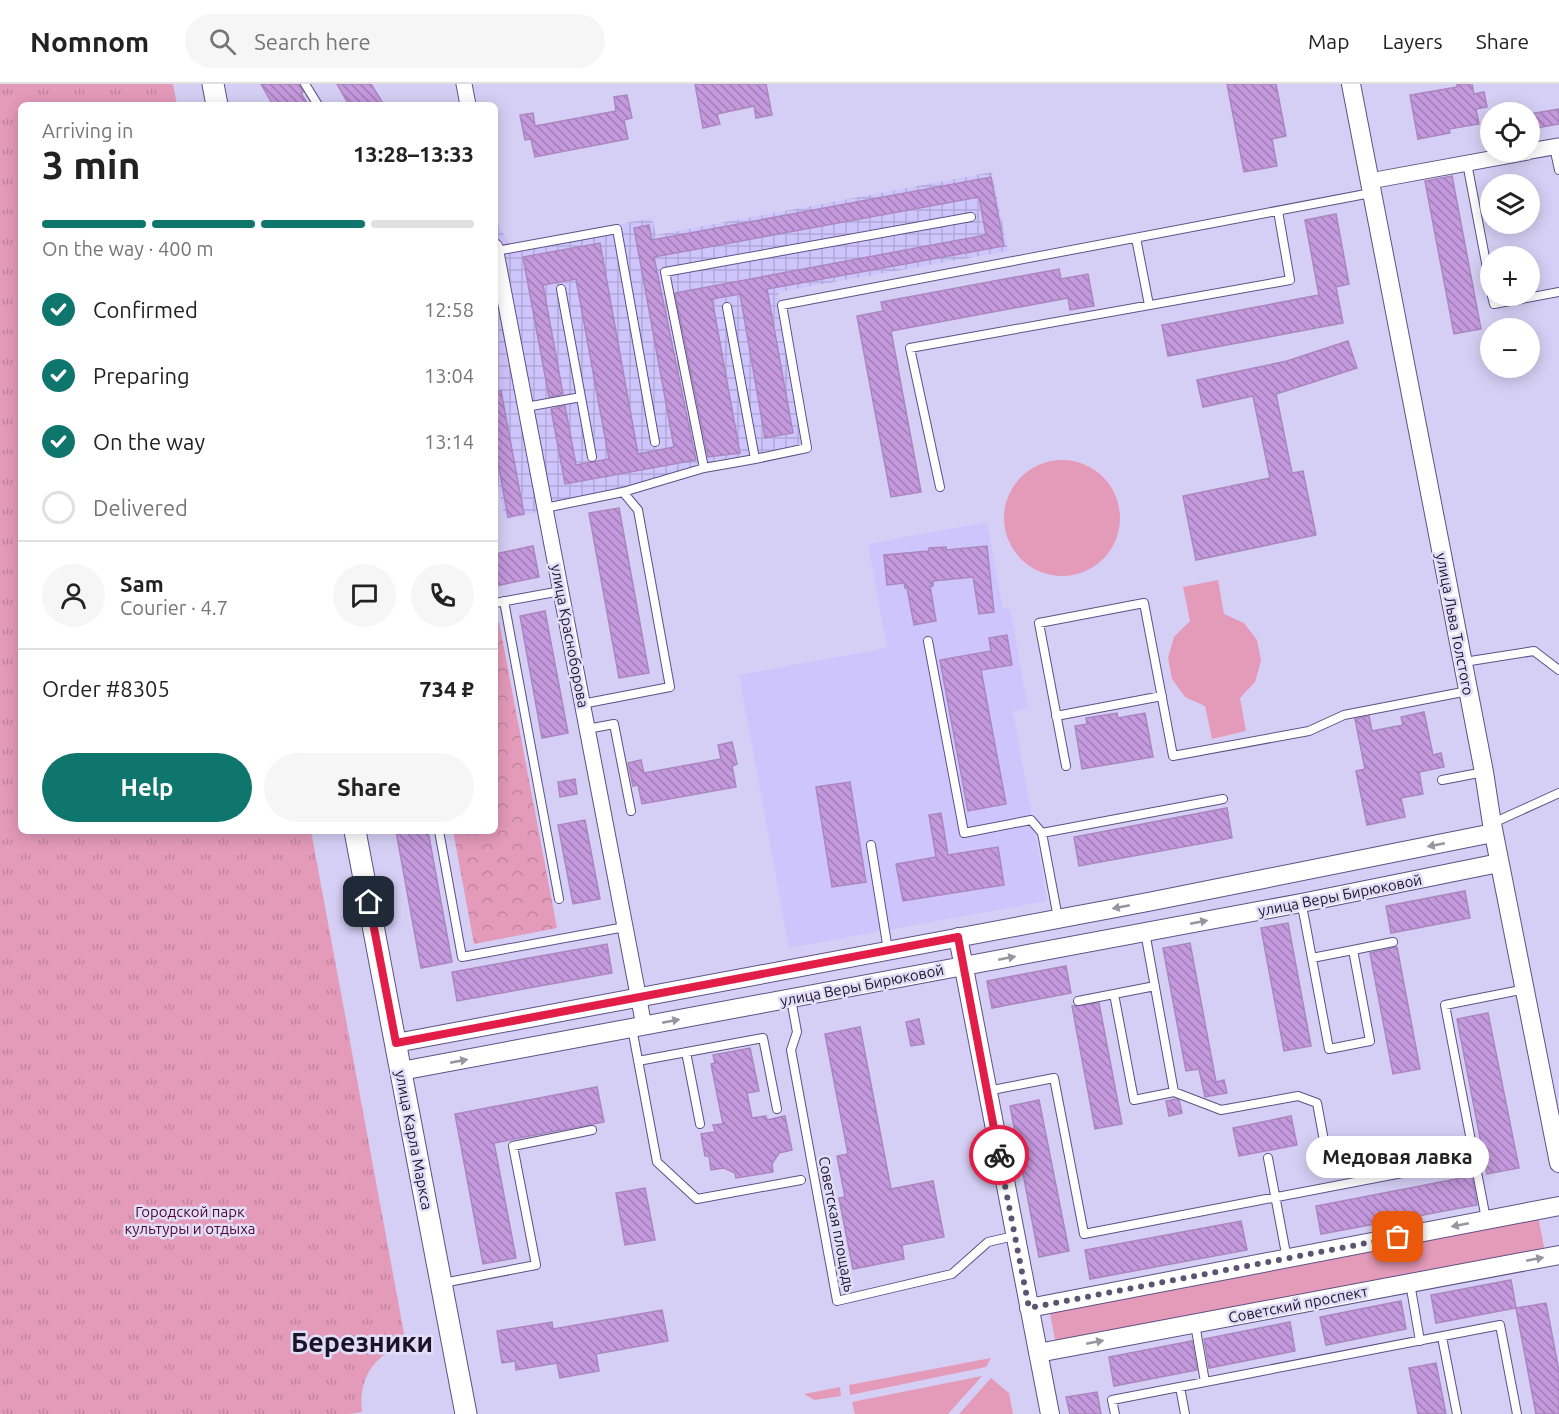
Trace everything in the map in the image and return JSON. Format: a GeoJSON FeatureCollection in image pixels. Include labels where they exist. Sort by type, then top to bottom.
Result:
{"type":"FeatureCollection","features":[{"type":"Feature","properties":{"kind":"main road"},"geometry":{"type":"LineString","coordinates":[[213,84],[216,102]]}},
{"type":"Feature","properties":{"kind":"main road","name":"улица Карла Маркса"},"geometry":{"type":"LineString","coordinates":[[356,834],[466,1414]]}},
{"type":"Feature","properties":{"kind":"street"},"geometry":{"type":"LineString","coordinates":[[464,84],[467,102]]}},
{"type":"Feature","properties":{"kind":"street","name":"улица Льва Толстого"},"geometry":{"type":"LineString","coordinates":[[1351,84],[1484,772],[1492,829],[1526,989],[1559,1163]]}},
{"type":"Feature","properties":{"kind":"street"},"geometry":{"type":"LineString","coordinates":[[1540,149],[1557,146]]}},
{"type":"Feature","properties":{"kind":"street"},"geometry":{"type":"LineString","coordinates":[[1371,187],[1480,160]]}},
{"type":"Feature","properties":{"kind":"street","name":"улица Красноборова"},"geometry":{"type":"LineString","coordinates":[[498,264],[639,997],[638,1027]]}},
{"type":"Feature","properties":{"kind":"street","name":"улица Веры Бирюковой"},"geometry":{"type":"LineString","coordinates":[[396,1043],[1148,902],[1492,829]]}},
{"type":"Feature","properties":{"kind":"street","name":"улица Веры Бирюковой"},"geometry":{"type":"LineString","coordinates":[[401,1071],[1301,903],[1499,863]]}},
{"type":"Feature","properties":{"kind":"street"},"geometry":{"type":"LineString","coordinates":[[1148,902],[1149,931]]}},
{"type":"Feature","properties":{"kind":"street"},"geometry":{"type":"LineString","coordinates":[[958,937],[1050,1414]]}},
{"type":"Feature","properties":{"kind":"street"},"geometry":{"type":"LineString","coordinates":[[1029,1308],[1559,1206]]}},
{"type":"Feature","properties":{"kind":"street","name":"Советский проспект"},"geometry":{"type":"LineString","coordinates":[[1038,1353],[1559,1255]]}},
{"type":"Feature","properties":{"kind":"lane"},"geometry":{"type":"LineString","coordinates":[[305,84],[316,102]]}},
{"type":"Feature","properties":{"kind":"lane"},"geometry":{"type":"LineString","coordinates":[[1557,146],[1559,170]]}},
{"type":"Feature","properties":{"kind":"lane"},"geometry":{"type":"LineString","coordinates":[[1467,163],[1483,246]]}},
{"type":"Feature","properties":{"kind":"lane"},"geometry":{"type":"LineString","coordinates":[[545,508],[623,492],[704,468],[807,448],[782,305],[1278,211],[1371,187]]}},
{"type":"Feature","properties":{"kind":"lane"},"geometry":{"type":"LineString","coordinates":[[940,487],[910,348],[1290,280],[1278,211]]}},
{"type":"Feature","properties":{"kind":"lane"},"geometry":{"type":"LineString","coordinates":[[704,468],[665,272],[971,217]]}},
{"type":"Feature","properties":{"kind":"lane"},"geometry":{"type":"LineString","coordinates":[[498,249],[617,230],[655,442]]}},
{"type":"Feature","properties":{"kind":"lane"},"geometry":{"type":"LineString","coordinates":[[1136,238],[1149,305]]}},
{"type":"Feature","properties":{"kind":"lane"},"geometry":{"type":"LineString","coordinates":[[561,289],[592,458]]}},
{"type":"Feature","properties":{"kind":"lane"},"geometry":{"type":"LineString","coordinates":[[1540,296],[1559,292]]}},
{"type":"Feature","properties":{"kind":"lane"},"geometry":{"type":"LineString","coordinates":[[728,307],[754,459]]}},
{"type":"Feature","properties":{"kind":"lane"},"geometry":{"type":"LineString","coordinates":[[526,407],[581,397]]}},
{"type":"Feature","properties":{"kind":"lane"},"geometry":{"type":"LineString","coordinates":[[582,704],[670,687],[638,510],[623,492]]}},
{"type":"Feature","properties":{"kind":"lane"},"geometry":{"type":"LineString","coordinates":[[498,602],[561,591]]}},
{"type":"Feature","properties":{"kind":"lane"},"geometry":{"type":"LineString","coordinates":[[504,601],[559,899]]}},
{"type":"Feature","properties":{"kind":"lane"},"geometry":{"type":"LineString","coordinates":[[1066,766],[1039,623],[1121,607],[1144,603],[1173,756],[1309,731],[1344,715],[1468,691]]}},
{"type":"Feature","properties":{"kind":"lane"},"geometry":{"type":"LineString","coordinates":[[928,641],[964,832],[1031,820],[1042,833],[1058,918]]}},
{"type":"Feature","properties":{"kind":"lane"},"geometry":{"type":"LineString","coordinates":[[1463,663],[1534,651],[1559,670]]}},
{"type":"Feature","properties":{"kind":"lane"},"geometry":{"type":"LineString","coordinates":[[1056,716],[1162,696]]}},
{"type":"Feature","properties":{"kind":"lane"},"geometry":{"type":"LineString","coordinates":[[587,729],[614,724],[631,811]]}},
{"type":"Feature","properties":{"kind":"lane"},"geometry":{"type":"LineString","coordinates":[[1442,780],[1484,772]]}},
{"type":"Feature","properties":{"kind":"lane"},"geometry":{"type":"LineString","coordinates":[[1492,829],[1559,793]]}},
{"type":"Feature","properties":{"kind":"lane"},"geometry":{"type":"LineString","coordinates":[[1042,833],[1223,799]]}},
{"type":"Feature","properties":{"kind":"lane"},"geometry":{"type":"LineString","coordinates":[[440,834],[462,957],[625,927]]}},
{"type":"Feature","properties":{"kind":"lane"},"geometry":{"type":"LineString","coordinates":[[871,845],[888,950]]}},
{"type":"Feature","properties":{"kind":"lane"},"geometry":{"type":"LineString","coordinates":[[1301,903],[1329,1049],[1370,1041],[1353,950]]}},
{"type":"Feature","properties":{"kind":"lane"},"geometry":{"type":"LineString","coordinates":[[1149,931],[1155,986],[1174,1092]]}},
{"type":"Feature","properties":{"kind":"lane"},"geometry":{"type":"LineString","coordinates":[[1312,958],[1393,942]]}},
{"type":"Feature","properties":{"kind":"lane"},"geometry":{"type":"LineString","coordinates":[[1078,1000],[1155,986]]}},
{"type":"Feature","properties":{"kind":"lane"},"geometry":{"type":"LineString","coordinates":[[1487,1220],[1445,1005],[1526,989]]}},
{"type":"Feature","properties":{"kind":"lane"},"geometry":{"type":"LineString","coordinates":[[1114,994],[1134,1100],[1174,1092],[1221,1110],[1298,1096],[1317,1103],[1330,1173]]}},
{"type":"Feature","properties":{"kind":"lane","name":"Советская площадь"},"geometry":{"type":"LineString","coordinates":[[791,999],[797,1032],[791,1050],[837,1301],[952,1274],[988,1242],[1014,1236]]}},
{"type":"Feature","properties":{"kind":"lane","name":"Советская площадь"},"geometry":{"type":"LineString","coordinates":[[638,1027],[638,1061],[657,1162],[697,1199],[801,1180]]}},
{"type":"Feature","properties":{"kind":"lane"},"geometry":{"type":"LineString","coordinates":[[638,1061],[763,1038],[777,1109]]}},
{"type":"Feature","properties":{"kind":"lane"},"geometry":{"type":"LineString","coordinates":[[686,1052],[700,1124]]}},
{"type":"Feature","properties":{"kind":"lane"},"geometry":{"type":"LineString","coordinates":[[987,1091],[1054,1078],[1084,1234],[1475,1159]]}},
{"type":"Feature","properties":{"kind":"lane"},"geometry":{"type":"LineString","coordinates":[[441,1283],[536,1265],[513,1146],[592,1130]]}},
{"type":"Feature","properties":{"kind":"lane"},"geometry":{"type":"LineString","coordinates":[[1268,1158],[1287,1259]]}},
{"type":"Feature","properties":{"kind":"lane"},"geometry":{"type":"LineString","coordinates":[[1410,1283],[1420,1341]]}},
{"type":"Feature","properties":{"kind":"lane"},"geometry":{"type":"LineString","coordinates":[[1195,1323],[1205,1382]]}},
{"type":"Feature","properties":{"kind":"lane"},"geometry":{"type":"LineString","coordinates":[[1115,1414],[1112,1400],[1500,1325],[1517,1414]]}},
{"type":"Feature","properties":{"kind":"lane"},"geometry":{"type":"LineString","coordinates":[[1442,1337],[1457,1414]]}},
{"type":"Feature","properties":{"kind":"lane"},"geometry":{"type":"LineString","coordinates":[[1180,1387],[1185,1414]]}},
{"type":"Feature","properties":{"kind":"shaded area"},"geometry":{"type":"Polygon","coordinates":[[[992,172],[1008,251],[778,292],[805,445],[505,520],[498,484],[498,225],[510,244],[652,218],[656,235],[992,172]]]}},
{"type":"Feature","properties":{"kind":"shaded area"},"geometry":{"type":"Polygon","coordinates":[[[987,522],[1003,609],[1010,608],[1028,708],[1013,711],[1047,901],[789,948],[739,675],[887,648],[868,544],[987,522]]]}},
{"type":"Feature","properties":{"kind":"green space","name":"Городской парк культуры и отдыха"},"geometry":{"type":"Polygon","coordinates":[[[0,84],[173,84],[176,102],[18,102],[18,834],[312,834],[406,1344],[385,1354],[370,1369],[363,1389],[362,1412],[349,1414],[0,1414],[0,84]]]}},
{"type":"Feature","properties":{"kind":"green space"},"geometry":{"type":"Polygon","coordinates":[[[1062,460],[1084,464],[1103,477],[1116,496],[1120,518],[1116,540],[1103,559],[1084,572],[1062,576],[1040,572],[1021,559],[1008,540],[1004,518],[1008,496],[1021,477],[1040,464],[1062,460]]]}},
{"type":"Feature","properties":{"kind":"green space"},"geometry":{"type":"Polygon","coordinates":[[[1218,580],[1224,614],[1244,623],[1257,640],[1261,661],[1255,682],[1240,698],[1246,731],[1212,739],[1205,706],[1185,697],[1172,679],[1168,658],[1174,637],[1190,621],[1183,587],[1218,580]]]}},
{"type":"Feature","properties":{"kind":"green space"},"geometry":{"type":"Polygon","coordinates":[[[498,622],[557,928],[474,944],[454,834],[498,834],[498,622]]]}},
{"type":"Feature","properties":{"kind":"green space"},"geometry":{"type":"Polygon","coordinates":[[[1538,1216],[1545,1252],[1056,1344],[1049,1309],[1538,1216]]]}},
{"type":"Feature","properties":{"kind":"green space"},"geometry":{"type":"Polygon","coordinates":[[[991,1358],[986,1367],[850,1395],[849,1385],[991,1358]]]}},
{"type":"Feature","properties":{"kind":"green space"},"geometry":{"type":"Polygon","coordinates":[[[982,1376],[948,1414],[855,1414],[852,1402],[982,1376]]]}},
{"type":"Feature","properties":{"kind":"green space"},"geometry":{"type":"Polygon","coordinates":[[[991,1378],[1009,1393],[1013,1414],[959,1414],[991,1378]]]}},
{"type":"Feature","properties":{"kind":"green space"},"geometry":{"type":"Polygon","coordinates":[[[840,1387],[841,1396],[814,1400],[804,1394],[840,1387]]]}},
{"type":"Feature","properties":{"kind":"building"},"geometry":{"type":"Polygon","coordinates":[[[261,84],[299,84],[306,102],[271,102],[261,84]]]}},
{"type":"Feature","properties":{"kind":"building"},"geometry":{"type":"Polygon","coordinates":[[[337,84],[371,84],[382,102],[347,102],[337,84]]]}},
{"type":"Feature","properties":{"kind":"building"},"geometry":{"type":"Polygon","coordinates":[[[695,84],[766,84],[772,115],[756,118],[754,106],[717,114],[720,124],[703,128],[695,84]]]}},
{"type":"Feature","properties":{"kind":"building"},"geometry":{"type":"Polygon","coordinates":[[[1227,84],[1276,84],[1286,136],[1272,139],[1277,166],[1244,172],[1227,84]]]}},
{"type":"Feature","properties":{"kind":"building"},"geometry":{"type":"Polygon","coordinates":[[[1457,84],[1472,84],[1474,94],[1484,92],[1486,102],[1480,102],[1480,108],[1476,109],[1479,124],[1449,129],[1450,133],[1418,139],[1410,95],[1457,87],[1457,84]]]}},
{"type":"Feature","properties":{"kind":"building"},"geometry":{"type":"Polygon","coordinates":[[[627,95],[632,118],[624,120],[628,139],[535,157],[531,139],[525,140],[520,115],[533,113],[535,126],[616,111],[614,97],[627,95]]]}},
{"type":"Feature","properties":{"kind":"building"},"geometry":{"type":"Polygon","coordinates":[[[1559,109],[1559,124],[1540,127],[1540,112],[1559,109]]]}},
{"type":"Feature","properties":{"kind":"building"},"geometry":{"type":"Polygon","coordinates":[[[1452,176],[1480,329],[1454,334],[1425,181],[1452,176]]]}},
{"type":"Feature","properties":{"kind":"building"},"geometry":{"type":"Polygon","coordinates":[[[991,177],[1004,246],[767,289],[793,433],[765,438],[740,294],[712,299],[740,453],[708,457],[675,293],[986,235],[979,197],[654,257],[696,460],[565,484],[551,409],[565,406],[576,465],[609,459],[576,279],[543,285],[563,394],[549,397],[523,257],[600,243],[638,454],[674,447],[634,228],[649,225],[652,240],[991,177]]]}},
{"type":"Feature","properties":{"kind":"building"},"geometry":{"type":"Polygon","coordinates":[[[1336,214],[1349,284],[1336,287],[1343,323],[1168,356],[1162,325],[1319,295],[1305,220],[1336,214]]]}},
{"type":"Feature","properties":{"kind":"building"},"geometry":{"type":"Polygon","coordinates":[[[1059,269],[1061,279],[1088,274],[1094,306],[1070,310],[1068,298],[891,331],[921,492],[891,497],[857,316],[883,311],[881,302],[1059,269]]]}},
{"type":"Feature","properties":{"kind":"building"},"geometry":{"type":"Polygon","coordinates":[[[1348,341],[1357,368],[1276,394],[1292,473],[1303,471],[1316,535],[1196,560],[1183,496],[1270,478],[1253,396],[1203,407],[1197,380],[1287,361],[1348,341]]]}},
{"type":"Feature","properties":{"kind":"building"},"geometry":{"type":"Polygon","coordinates":[[[498,391],[501,391],[524,514],[508,517],[498,462],[498,391]]]}},
{"type":"Feature","properties":{"kind":"building"},"geometry":{"type":"Polygon","coordinates":[[[619,508],[649,673],[619,678],[589,513],[619,508]]]}},
{"type":"Feature","properties":{"kind":"building"},"geometry":{"type":"Polygon","coordinates":[[[533,546],[539,577],[498,585],[498,553],[533,546]]]}},
{"type":"Feature","properties":{"kind":"building"},"geometry":{"type":"Polygon","coordinates":[[[987,546],[994,612],[979,614],[973,577],[933,581],[933,586],[930,586],[936,621],[914,625],[904,583],[887,585],[884,555],[929,551],[929,548],[946,547],[946,550],[987,546]]]}},
{"type":"Feature","properties":{"kind":"building"},"geometry":{"type":"Polygon","coordinates":[[[545,611],[568,733],[542,738],[520,616],[545,611]]]}},
{"type":"Feature","properties":{"kind":"building"},"geometry":{"type":"Polygon","coordinates":[[[1007,635],[1012,665],[981,670],[1006,804],[968,811],[940,660],[991,651],[989,638],[1007,635]]]}},
{"type":"Feature","properties":{"kind":"building"},"geometry":{"type":"Polygon","coordinates":[[[1424,712],[1433,755],[1441,753],[1444,767],[1419,772],[1423,794],[1401,798],[1405,817],[1367,825],[1356,771],[1365,769],[1355,719],[1369,716],[1372,731],[1403,725],[1401,717],[1424,712]]]}},
{"type":"Feature","properties":{"kind":"building"},"geometry":{"type":"Polygon","coordinates":[[[1117,713],[1118,718],[1145,713],[1153,757],[1082,769],[1075,726],[1087,724],[1086,718],[1117,713]]]}},
{"type":"Feature","properties":{"kind":"building"},"geometry":{"type":"Polygon","coordinates":[[[732,742],[737,764],[732,766],[736,787],[642,804],[638,785],[633,786],[628,763],[641,760],[644,773],[721,759],[718,745],[732,742]]]}},
{"type":"Feature","properties":{"kind":"building"},"geometry":{"type":"Polygon","coordinates":[[[575,779],[577,794],[560,797],[558,782],[575,779]]]}},
{"type":"Feature","properties":{"kind":"building"},"geometry":{"type":"Polygon","coordinates":[[[850,782],[866,882],[832,887],[816,787],[850,782]]]}},
{"type":"Feature","properties":{"kind":"building"},"geometry":{"type":"Polygon","coordinates":[[[1227,808],[1232,838],[1079,866],[1074,837],[1227,808]]]}},
{"type":"Feature","properties":{"kind":"building"},"geometry":{"type":"Polygon","coordinates":[[[941,813],[948,855],[998,847],[1004,885],[903,901],[896,864],[936,857],[929,815],[941,813]]]}},
{"type":"Feature","properties":{"kind":"building"},"geometry":{"type":"Polygon","coordinates":[[[585,820],[600,899],[573,904],[558,825],[585,820]]]}},
{"type":"Feature","properties":{"kind":"building"},"geometry":{"type":"Polygon","coordinates":[[[397,834],[429,834],[452,962],[421,968],[397,834]]]}},
{"type":"Feature","properties":{"kind":"building"},"geometry":{"type":"Polygon","coordinates":[[[1465,891],[1470,918],[1391,933],[1386,906],[1465,891]]]}},
{"type":"Feature","properties":{"kind":"building"},"geometry":{"type":"Polygon","coordinates":[[[1288,923],[1311,1046],[1284,1051],[1261,928],[1288,923]]]}},
{"type":"Feature","properties":{"kind":"building"},"geometry":{"type":"Polygon","coordinates":[[[1190,943],[1216,1082],[1224,1080],[1227,1093],[1205,1097],[1199,1069],[1186,1071],[1163,948],[1190,943]]]}},
{"type":"Feature","properties":{"kind":"building"},"geometry":{"type":"Polygon","coordinates":[[[607,944],[612,973],[457,1001],[452,972],[607,944]]]}},
{"type":"Feature","properties":{"kind":"building"},"geometry":{"type":"Polygon","coordinates":[[[1397,947],[1420,1069],[1393,1074],[1370,953],[1397,947]]]}},
{"type":"Feature","properties":{"kind":"building"},"geometry":{"type":"Polygon","coordinates":[[[1066,966],[1071,993],[992,1008],[987,981],[1066,966]]]}},
{"type":"Feature","properties":{"kind":"building"},"geometry":{"type":"Polygon","coordinates":[[[1099,1003],[1122,1124],[1095,1129],[1072,1006],[1099,1003]]]}},
{"type":"Feature","properties":{"kind":"building"},"geometry":{"type":"Polygon","coordinates":[[[1488,1013],[1519,1168],[1487,1174],[1457,1019],[1488,1013]]]}},
{"type":"Feature","properties":{"kind":"building"},"geometry":{"type":"Polygon","coordinates":[[[919,1019],[924,1044],[911,1046],[906,1022],[919,1019]]]}},
{"type":"Feature","properties":{"kind":"building"},"geometry":{"type":"Polygon","coordinates":[[[860,1027],[891,1189],[933,1181],[944,1237],[902,1245],[904,1259],[853,1269],[839,1198],[845,1197],[837,1156],[848,1154],[825,1034],[860,1027]]]}},
{"type":"Feature","properties":{"kind":"building"},"geometry":{"type":"Polygon","coordinates":[[[750,1048],[759,1091],[747,1093],[752,1118],[766,1116],[767,1120],[785,1116],[792,1150],[779,1153],[772,1164],[773,1172],[736,1178],[735,1173],[724,1168],[711,1170],[709,1156],[705,1156],[701,1134],[715,1132],[713,1125],[723,1124],[711,1064],[715,1063],[713,1055],[750,1048]]]}},
{"type":"Feature","properties":{"kind":"building"},"geometry":{"type":"Polygon","coordinates":[[[597,1087],[604,1122],[494,1143],[516,1258],[483,1264],[455,1114],[597,1087]]]}},
{"type":"Feature","properties":{"kind":"building"},"geometry":{"type":"Polygon","coordinates":[[[1039,1100],[1069,1251],[1039,1257],[1010,1106],[1039,1100]]]}},
{"type":"Feature","properties":{"kind":"building"},"geometry":{"type":"Polygon","coordinates":[[[1179,1100],[1182,1113],[1169,1116],[1166,1101],[1179,1100]]]}},
{"type":"Feature","properties":{"kind":"building"},"geometry":{"type":"Polygon","coordinates":[[[1291,1116],[1297,1145],[1239,1156],[1233,1128],[1291,1116]]]}},
{"type":"Feature","properties":{"kind":"building"},"geometry":{"type":"Polygon","coordinates":[[[1472,1176],[1477,1205],[1321,1234],[1316,1206],[1472,1176]]]}},
{"type":"Feature","properties":{"kind":"building"},"geometry":{"type":"Polygon","coordinates":[[[645,1188],[655,1240],[625,1245],[616,1193],[645,1188]]]}},
{"type":"Feature","properties":{"kind":"building"},"geometry":{"type":"Polygon","coordinates":[[[1241,1221],[1247,1250],[1090,1279],[1085,1250],[1241,1221]]]}},
{"type":"Feature","properties":{"kind":"building"},"geometry":{"type":"Polygon","coordinates":[[[1511,1280],[1516,1308],[1436,1323],[1431,1295],[1511,1280]]]}},
{"type":"Feature","properties":{"kind":"building"},"geometry":{"type":"Polygon","coordinates":[[[1401,1301],[1406,1329],[1326,1345],[1320,1317],[1401,1301]]]}},
{"type":"Feature","properties":{"kind":"building"},"geometry":{"type":"Polygon","coordinates":[[[1546,1303],[1559,1371],[1559,1414],[1536,1414],[1516,1308],[1546,1303]]]}},
{"type":"Feature","properties":{"kind":"building"},"geometry":{"type":"Polygon","coordinates":[[[662,1310],[668,1341],[596,1354],[599,1371],[560,1378],[557,1363],[516,1370],[515,1361],[502,1363],[497,1331],[552,1322],[553,1329],[662,1310]]]}},
{"type":"Feature","properties":{"kind":"building"},"geometry":{"type":"Polygon","coordinates":[[[1290,1322],[1295,1351],[1209,1368],[1204,1339],[1290,1322]]]}},
{"type":"Feature","properties":{"kind":"building"},"geometry":{"type":"Polygon","coordinates":[[[1192,1341],[1197,1370],[1114,1386],[1109,1357],[1192,1341]]]}},
{"type":"Feature","properties":{"kind":"building"},"geometry":{"type":"Polygon","coordinates":[[[1436,1363],[1446,1414],[1418,1414],[1409,1368],[1436,1363]]]}},
{"type":"Feature","properties":{"kind":"building"},"geometry":{"type":"Polygon","coordinates":[[[1097,1392],[1101,1414],[1070,1414],[1066,1397],[1097,1392]]]}},
{"type":"Feature","properties":{"kind":"way so far"},"geometry":{"type":"LineString","coordinates":[[999,1155],[1029,1308],[1398,1237]]}},
{"type":"Feature","properties":{"kind":"place","name":"Медовая лавка"},"geometry":{"type":"Point","coordinates":[1398,1237]}},
{"type":"Feature","properties":{"kind":"district","name":"Березники"},"geometry":{"type":"Point","coordinates":[362,1342]}},
{"type":"Feature","properties":{"kind":"route"},"geometry":{"type":"LineString","coordinates":[[369,902],[396,1043],[958,937],[999,1155]]}}]}
